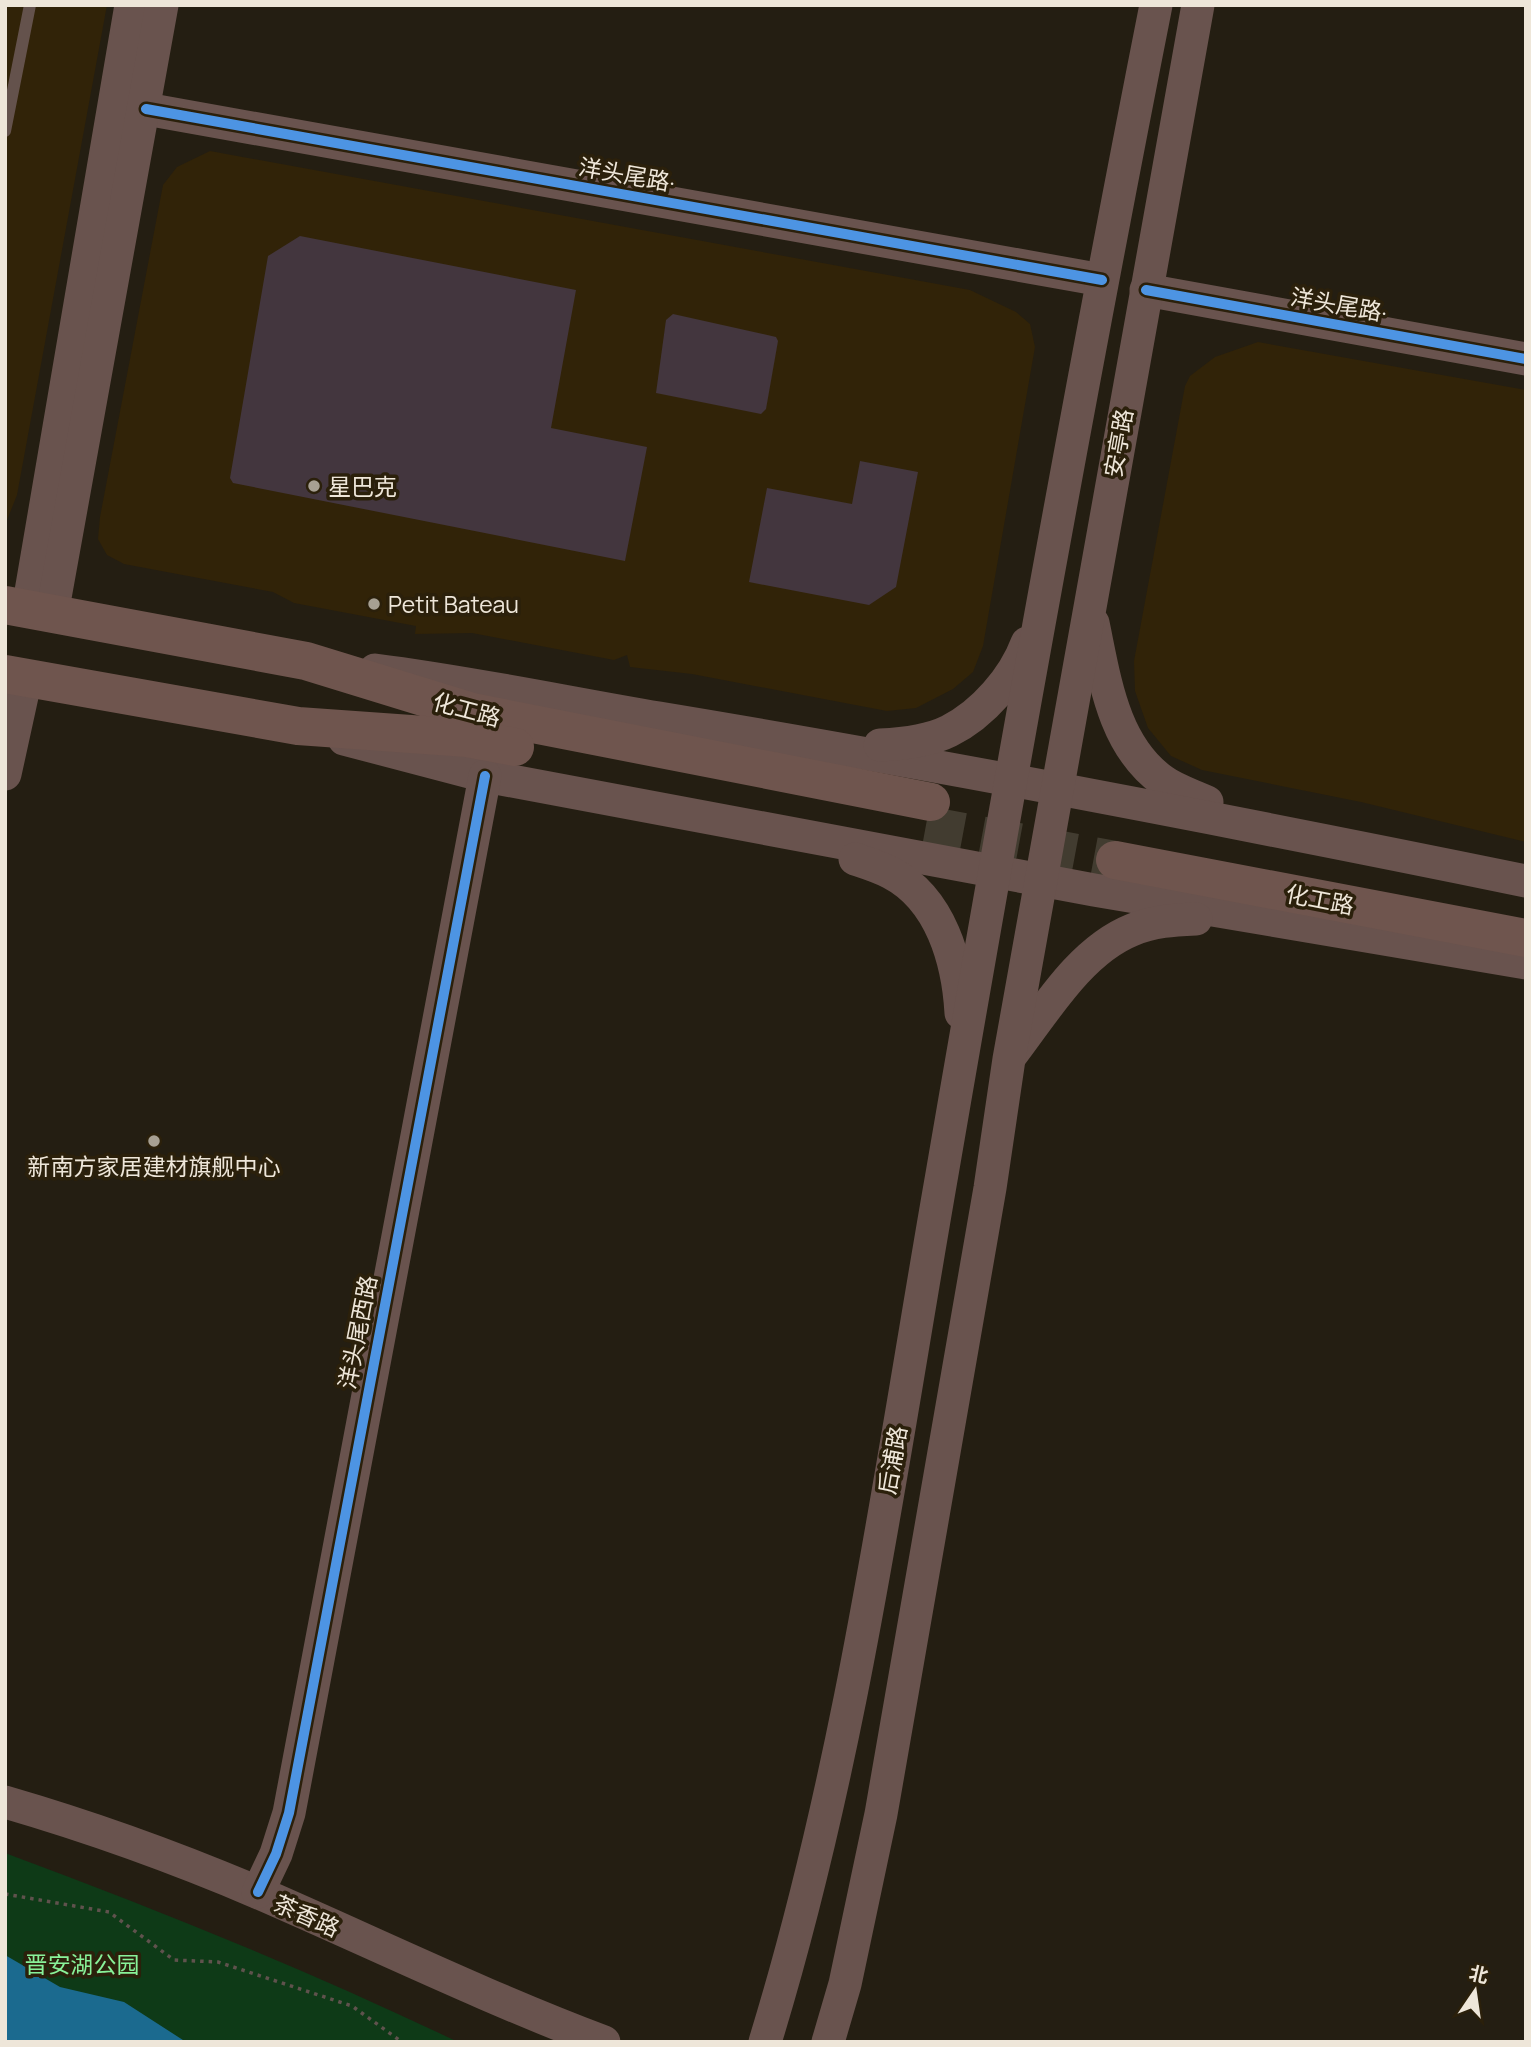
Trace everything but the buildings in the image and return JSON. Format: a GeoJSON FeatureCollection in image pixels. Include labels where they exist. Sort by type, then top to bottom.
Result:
{"type":"FeatureCollection","features":[{"type":"Feature","properties":{"kind":"highway","name":"化工路"},"geometry":{"type":"LineString","coordinates":[[11,676],[298,726],[467,738],[929,813],[472,712],[306,661],[29,609]]}},
{"type":"Feature","properties":{"kind":"highway","name":"化工路"},"geometry":{"type":"LineString","coordinates":[[1526,911],[1116,848],[1526,938]]}},
{"type":"Feature","properties":{"kind":"main road"},"geometry":{"type":"LineString","coordinates":[[29,609],[131,5]]}},
{"type":"Feature","properties":{"kind":"main road"},"geometry":{"type":"LineString","coordinates":[[29,609],[146,109],[162,5]]}},
{"type":"Feature","properties":{"kind":"main road","name":"安亭路"},"geometry":{"type":"LineString","coordinates":[[995,872],[1102,280],[1156,5]]}},
{"type":"Feature","properties":{"kind":"main road","name":"安亭路"},"geometry":{"type":"LineString","coordinates":[[1041,880],[1198,5]]}},
{"type":"Feature","properties":{"kind":"main road","name":"洋头尾路·"},"geometry":{"type":"LineString","coordinates":[[146,109],[1102,280]]}},
{"type":"Feature","properties":{"kind":"main road","name":"洋头尾路·"},"geometry":{"type":"LineString","coordinates":[[1146,290],[1526,359]]}},
{"type":"Feature","properties":{"kind":"main road"},"geometry":{"type":"LineString","coordinates":[[843,748],[906,743],[948,732],[980,709],[1021,659],[1044,598]]}},
{"type":"Feature","properties":{"kind":"main road"},"geometry":{"type":"LineString","coordinates":[[1089,606],[1114,710],[1125,739],[1140,762],[1165,783],[1266,828]]}},
{"type":"Feature","properties":{"kind":"main road"},"geometry":{"type":"LineString","coordinates":[[306,661],[477,683],[1057,786],[1526,881]]}},
{"type":"Feature","properties":{"kind":"main road"},"geometry":{"type":"LineString","coordinates":[[5,774],[11,676]]}},
{"type":"Feature","properties":{"kind":"main road"},"geometry":{"type":"LineString","coordinates":[[298,726],[451,770],[995,872],[1526,963]]}},
{"type":"Feature","properties":{"kind":"main road","name":"洋头尾西路"},"geometry":{"type":"LineString","coordinates":[[258,1892],[276,1854],[289,1813],[485,776]]}},
{"type":"Feature","properties":{"kind":"main road"},"geometry":{"type":"LineString","coordinates":[[788,833],[892,873],[931,909],[944,933],[960,991],[963,1049]]}},
{"type":"Feature","properties":{"kind":"main road","name":"后浦路"},"geometry":{"type":"LineString","coordinates":[[765,2042],[807,1894],[848,1717],[995,872]]}},
{"type":"Feature","properties":{"kind":"main road"},"geometry":{"type":"LineString","coordinates":[[828,2042],[848,1972],[881,1814],[1041,880]]}},
{"type":"Feature","properties":{"kind":"main road"},"geometry":{"type":"LineString","coordinates":[[1009,1059],[1057,995],[1105,944],[1132,929],[1163,921],[1254,917]]}},
{"type":"Feature","properties":{"kind":"main road","name":"茶香路"},"geometry":{"type":"LineString","coordinates":[[5,1801],[98,1832],[258,1892],[496,2000],[604,2042]]}},
{"type":"Feature","properties":{"kind":"main road","name":"茶香路"},"geometry":{"type":"LineString","coordinates":[[5,1822],[169,1877],[261,1913],[544,2042]]}},
{"type":"Feature","properties":{"kind":"lane"},"geometry":{"type":"LineString","coordinates":[[5,131],[30,5]]}},
{"type":"Feature","properties":{"kind":"path"},"geometry":{"type":"LineString","coordinates":[[5,1894],[109,1912],[174,1960],[218,1962],[352,2006],[402,2042]]}},
{"type":"Feature","properties":{"kind":"shaded area"},"geometry":{"type":"Polygon","coordinates":[[[5,5],[107,5],[17,495],[5,525],[5,5]]]}},
{"type":"Feature","properties":{"kind":"shaded area"},"geometry":{"type":"Polygon","coordinates":[[[210,151],[970,290],[1016,312],[1030,324],[1035,347],[983,646],[973,672],[953,689],[916,708],[887,711],[692,674],[630,667],[627,655],[614,660],[472,633],[415,634],[416,626],[294,603],[273,592],[124,564],[107,555],[98,539],[100,517],[163,185],[177,167],[210,151]]]}},
{"type":"Feature","properties":{"kind":"shaded area"},"geometry":{"type":"Polygon","coordinates":[[[1258,342],[1526,390],[1526,842],[1361,802],[1202,770],[1171,756],[1148,728],[1135,691],[1134,661],[1185,386],[1190,376],[1215,357],[1258,342]]]}},
{"type":"Feature","properties":{"kind":"green space","name":"晋安湖公园"},"geometry":{"type":"Polygon","coordinates":[[[5,1853],[234,1942],[458,2042],[5,2042],[5,1853]]]}},
{"type":"Feature","properties":{"kind":"water"},"geometry":{"type":"Polygon","coordinates":[[[5,1955],[60,1987],[124,2002],[186,2042],[5,2042],[5,1955]]]}},
{"type":"Feature","properties":{"kind":"tunnel"},"geometry":{"type":"LineString","coordinates":[[926,825],[1115,860]]}},
{"type":"Feature","properties":{"kind":"cycle path"},"geometry":{"type":"LineString","coordinates":[[146,109],[1102,280]]}},
{"type":"Feature","properties":{"kind":"cycle path"},"geometry":{"type":"LineString","coordinates":[[1146,290],[1526,359]]}},
{"type":"Feature","properties":{"kind":"cycle path"},"geometry":{"type":"LineString","coordinates":[[258,1892],[276,1854],[289,1813],[485,776]]}},
{"type":"Feature","properties":{"kind":"place","name":"星巴克"},"geometry":{"type":"Point","coordinates":[314,486]}},
{"type":"Feature","properties":{"kind":"place","name":"Petit Bateau"},"geometry":{"type":"Point","coordinates":[374,604]}},
{"type":"Feature","properties":{"kind":"place","name":"新南方家居建材旗舰中心"},"geometry":{"type":"Point","coordinates":[154,1141]}}]}
